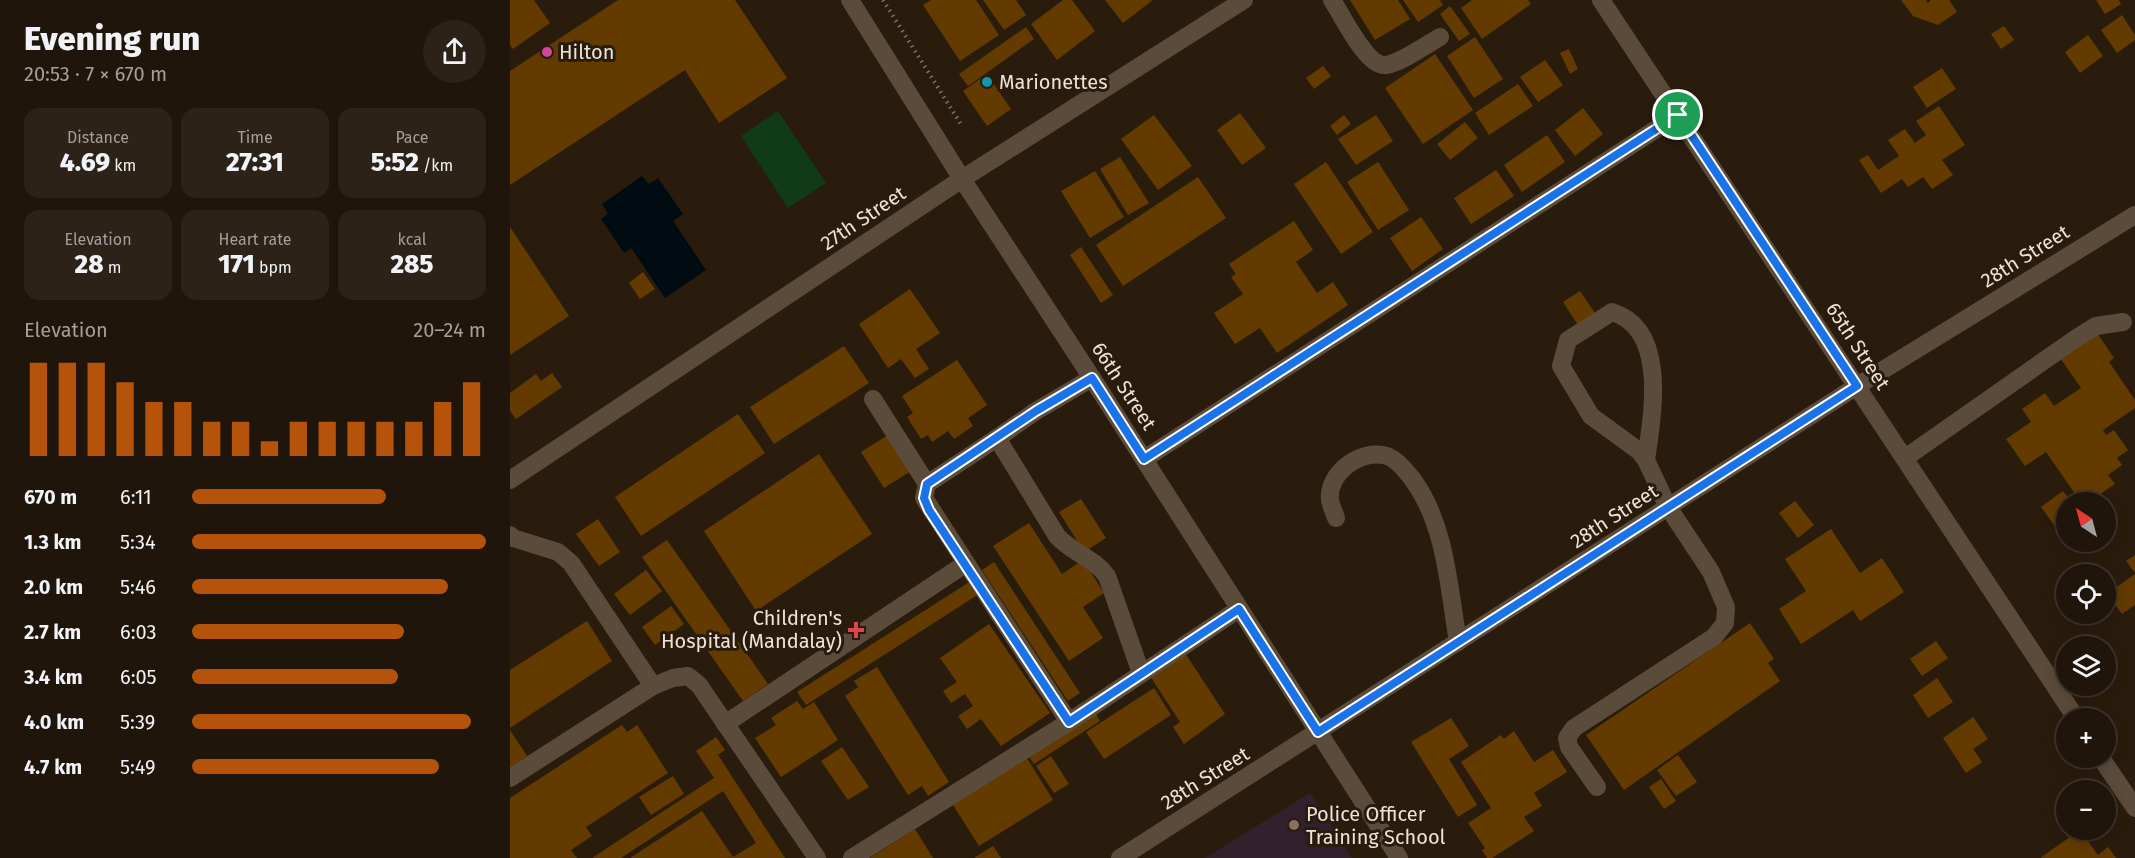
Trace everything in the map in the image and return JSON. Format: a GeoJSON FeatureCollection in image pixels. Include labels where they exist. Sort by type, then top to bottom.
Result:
{"type":"FeatureCollection","features":[{"type":"Feature","properties":{"kind":"street","name":"66th Street"},"geometry":{"type":"LineString","coordinates":[[849,0],[1399,858]]}},
{"type":"Feature","properties":{"kind":"street","name":"27th Street"},"geometry":{"type":"LineString","coordinates":[[510,480],[962,179],[1244,0]]}},
{"type":"Feature","properties":{"kind":"street"},"geometry":{"type":"LineString","coordinates":[[1332,0],[1367,56],[1377,64],[1387,65],[1440,37]]}},
{"type":"Feature","properties":{"kind":"street","name":"65th Street"},"geometry":{"type":"LineString","coordinates":[[1601,0],[2069,708]]}},
{"type":"Feature","properties":{"kind":"street"},"geometry":{"type":"LineString","coordinates":[[1144,459],[1678,115]]}},
{"type":"Feature","properties":{"kind":"street","name":"28th Street"},"geometry":{"type":"LineString","coordinates":[[1120,858],[1857,386],[2135,215]]}},
{"type":"Feature","properties":{"kind":"street"},"geometry":{"type":"LineString","coordinates":[[1597,787],[1569,747],[1567,738],[1574,728],[1714,637],[1725,623],[1726,607],[1711,573],[1668,507],[1646,460],[1639,451],[1592,416],[1561,366],[1568,340],[1612,312],[1624,316],[1637,328],[1647,346],[1653,401],[1646,460]]}},
{"type":"Feature","properties":{"kind":"street"},"geometry":{"type":"LineString","coordinates":[[1905,458],[2075,339],[2096,326],[2123,322]]}},
{"type":"Feature","properties":{"kind":"street"},"geometry":{"type":"LineString","coordinates":[[927,484],[1036,411],[1092,378]]}},
{"type":"Feature","properties":{"kind":"street"},"geometry":{"type":"LineString","coordinates":[[873,399],[927,484],[924,498],[929,510],[1069,722]]}},
{"type":"Feature","properties":{"kind":"street"},"geometry":{"type":"LineString","coordinates":[[997,438],[1057,536],[1066,546],[1097,562],[1107,576],[1141,673]]}},
{"type":"Feature","properties":{"kind":"street"},"geometry":{"type":"LineString","coordinates":[[1336,518],[1330,500],[1334,480],[1347,465],[1364,457],[1386,456],[1397,462],[1413,480],[1427,503],[1443,555],[1458,642]]}},
{"type":"Feature","properties":{"kind":"street"},"geometry":{"type":"LineString","coordinates":[[510,535],[513,538],[558,552],[571,563],[653,686]]}},
{"type":"Feature","properties":{"kind":"street"},"geometry":{"type":"LineString","coordinates":[[725,724],[965,564]]}},
{"type":"Feature","properties":{"kind":"street"},"geometry":{"type":"LineString","coordinates":[[852,858],[1069,722],[1239,609]]}},
{"type":"Feature","properties":{"kind":"street"},"geometry":{"type":"LineString","coordinates":[[510,778],[653,686],[673,678],[688,676],[699,685],[817,858]]}},
{"type":"Feature","properties":{"kind":"street"},"geometry":{"type":"LineString","coordinates":[[2109,768],[2135,808]]}},
{"type":"Feature","properties":{"kind":"path"},"geometry":{"type":"LineString","coordinates":[[883,0],[962,126]]}},
{"type":"Feature","properties":{"kind":"shaded area"},"geometry":{"type":"Polygon","coordinates":[[[642,176],[649,184],[658,178],[683,214],[673,221],[706,270],[665,298],[631,248],[624,253],[601,219],[608,214],[602,204],[642,176]]]}},
{"type":"Feature","properties":{"kind":"shaded area","name":"Police Officer Training School"},"geometry":{"type":"Polygon","coordinates":[[[1310,793],[1352,858],[1205,858],[1310,793]]]}},
{"type":"Feature","properties":{"kind":"green space"},"geometry":{"type":"Polygon","coordinates":[[[778,111],[826,183],[788,208],[741,136],[778,111]]]}},
{"type":"Feature","properties":{"kind":"building"},"geometry":{"type":"Polygon","coordinates":[[[510,0],[534,0],[550,23],[513,49],[510,45],[510,0]]]}},
{"type":"Feature","properties":{"kind":"building"},"geometry":{"type":"Polygon","coordinates":[[[618,0],[735,0],[787,78],[719,123],[685,70],[510,185],[510,71],[618,0]]]}},
{"type":"Feature","properties":{"kind":"building"},"geometry":{"type":"Polygon","coordinates":[[[931,0],[976,0],[999,35],[960,61],[923,5],[931,0]]]}},
{"type":"Feature","properties":{"kind":"building"},"geometry":{"type":"Polygon","coordinates":[[[983,0],[1016,0],[1026,15],[1004,30],[983,0]]]}},
{"type":"Feature","properties":{"kind":"building"},"geometry":{"type":"Polygon","coordinates":[[[1063,0],[1072,0],[1095,31],[1057,60],[1031,24],[1063,0]]]}},
{"type":"Feature","properties":{"kind":"building"},"geometry":{"type":"Polygon","coordinates":[[[1105,0],[1153,0],[1123,23],[1105,0]]]}},
{"type":"Feature","properties":{"kind":"building"},"geometry":{"type":"Polygon","coordinates":[[[1350,0],[1398,0],[1410,19],[1375,40],[1350,0]]]}},
{"type":"Feature","properties":{"kind":"building"},"geometry":{"type":"Polygon","coordinates":[[[1403,0],[1440,0],[1443,5],[1418,22],[1403,0]]]}},
{"type":"Feature","properties":{"kind":"building"},"geometry":{"type":"Polygon","coordinates":[[[1472,0],[1528,0],[1531,4],[1482,39],[1461,8],[1472,0]]]}},
{"type":"Feature","properties":{"kind":"building"},"geometry":{"type":"Polygon","coordinates":[[[1901,0],[1926,0],[1928,3],[1931,0],[1949,0],[1957,12],[1938,25],[1913,16],[1901,0]]]}},
{"type":"Feature","properties":{"kind":"building"},"geometry":{"type":"Polygon","coordinates":[[[2096,0],[2119,0],[2121,4],[2105,14],[2096,0]]]}},
{"type":"Feature","properties":{"kind":"building"},"geometry":{"type":"Polygon","coordinates":[[[1450,6],[1470,34],[1459,41],[1440,14],[1450,6]]]}},
{"type":"Feature","properties":{"kind":"building"},"geometry":{"type":"Polygon","coordinates":[[[2122,15],[2135,35],[2135,40],[2117,53],[2101,30],[2122,15]]]}},
{"type":"Feature","properties":{"kind":"building"},"geometry":{"type":"Polygon","coordinates":[[[2004,26],[2014,40],[2001,49],[1991,34],[2004,26]]]}},
{"type":"Feature","properties":{"kind":"building"},"geometry":{"type":"Polygon","coordinates":[[[1026,27],[1034,39],[968,86],[959,74],[1026,27]]]}},
{"type":"Feature","properties":{"kind":"building"},"geometry":{"type":"Polygon","coordinates":[[[2088,35],[2103,56],[2080,73],[2065,52],[2088,35]]]}},
{"type":"Feature","properties":{"kind":"building"},"geometry":{"type":"Polygon","coordinates":[[[1475,37],[1503,79],[1474,98],[1447,56],[1475,37]]]}},
{"type":"Feature","properties":{"kind":"building"},"geometry":{"type":"Polygon","coordinates":[[[1569,49],[1578,69],[1570,74],[1560,53],[1569,49]]]}},
{"type":"Feature","properties":{"kind":"building"},"geometry":{"type":"Polygon","coordinates":[[[1435,54],[1473,110],[1423,144],[1385,88],[1435,54]]]}},
{"type":"Feature","properties":{"kind":"building"},"geometry":{"type":"Polygon","coordinates":[[[1545,60],[1563,85],[1538,102],[1520,77],[1545,60]]]}},
{"type":"Feature","properties":{"kind":"building"},"geometry":{"type":"Polygon","coordinates":[[[1323,66],[1331,76],[1314,89],[1306,78],[1323,66]]]}},
{"type":"Feature","properties":{"kind":"building"},"geometry":{"type":"Polygon","coordinates":[[[1942,68],[1956,89],[1927,108],[1913,87],[1942,68]]]}},
{"type":"Feature","properties":{"kind":"building"},"geometry":{"type":"Polygon","coordinates":[[[987,74],[1011,109],[987,126],[963,91],[987,74]]]}},
{"type":"Feature","properties":{"kind":"building"},"geometry":{"type":"Polygon","coordinates":[[[1518,84],[1533,106],[1489,135],[1475,113],[1518,84]]]}},
{"type":"Feature","properties":{"kind":"building"},"geometry":{"type":"Polygon","coordinates":[[[1939,106],[1965,145],[1942,160],[1953,175],[1932,189],[1923,177],[1908,187],[1902,179],[1881,193],[1859,160],[1868,155],[1878,170],[1899,156],[1888,140],[1905,129],[1915,143],[1926,135],[1916,121],[1939,106]]]}},
{"type":"Feature","properties":{"kind":"building"},"geometry":{"type":"Polygon","coordinates":[[[1583,108],[1603,134],[1575,156],[1555,130],[1583,108]]]}},
{"type":"Feature","properties":{"kind":"building"},"geometry":{"type":"Polygon","coordinates":[[[1240,113],[1266,148],[1242,165],[1217,130],[1240,113]]]}},
{"type":"Feature","properties":{"kind":"building"},"geometry":{"type":"Polygon","coordinates":[[[1154,115],[1192,166],[1158,190],[1121,139],[1154,115]]]}},
{"type":"Feature","properties":{"kind":"building"},"geometry":{"type":"Polygon","coordinates":[[[1344,115],[1351,124],[1337,135],[1330,126],[1344,115]]]}},
{"type":"Feature","properties":{"kind":"building"},"geometry":{"type":"Polygon","coordinates":[[[1376,115],[1393,141],[1356,165],[1338,139],[1376,115]]]}},
{"type":"Feature","properties":{"kind":"building"},"geometry":{"type":"Polygon","coordinates":[[[1465,122],[1478,138],[1450,160],[1437,144],[1465,122]]]}},
{"type":"Feature","properties":{"kind":"building"},"geometry":{"type":"Polygon","coordinates":[[[1547,135],[1565,162],[1522,192],[1504,165],[1547,135]]]}},
{"type":"Feature","properties":{"kind":"building"},"geometry":{"type":"Polygon","coordinates":[[[1120,157],[1149,203],[1128,215],[1100,169],[1120,157]]]}},
{"type":"Feature","properties":{"kind":"building"},"geometry":{"type":"Polygon","coordinates":[[[1326,162],[1373,232],[1341,254],[1294,184],[1326,162]]]}},
{"type":"Feature","properties":{"kind":"building"},"geometry":{"type":"Polygon","coordinates":[[[1378,162],[1409,210],[1378,230],[1347,182],[1378,162]]]}},
{"type":"Feature","properties":{"kind":"building"},"geometry":{"type":"Polygon","coordinates":[[[1496,170],[1514,196],[1471,224],[1454,198],[1496,170]]]}},
{"type":"Feature","properties":{"kind":"building"},"geometry":{"type":"Polygon","coordinates":[[[1095,171],[1124,217],[1090,238],[1061,191],[1095,171]]]}},
{"type":"Feature","properties":{"kind":"building"},"geometry":{"type":"Polygon","coordinates":[[[1198,177],[1226,218],[1123,286],[1096,245],[1198,177]]]}},
{"type":"Feature","properties":{"kind":"building"},"geometry":{"type":"Polygon","coordinates":[[[1421,217],[1443,249],[1412,271],[1390,238],[1421,217]]]}},
{"type":"Feature","properties":{"kind":"building"},"geometry":{"type":"Polygon","coordinates":[[[1294,221],[1313,250],[1296,262],[1317,293],[1333,282],[1348,305],[1277,353],[1260,328],[1235,344],[1214,313],[1243,294],[1231,277],[1236,274],[1229,264],[1294,221]]]}},
{"type":"Feature","properties":{"kind":"building"},"geometry":{"type":"Polygon","coordinates":[[[510,227],[569,316],[510,355],[510,227]]]}},
{"type":"Feature","properties":{"kind":"building"},"geometry":{"type":"Polygon","coordinates":[[[1081,247],[1113,295],[1101,303],[1070,255],[1081,247]]]}},
{"type":"Feature","properties":{"kind":"building"},"geometry":{"type":"Polygon","coordinates":[[[643,272],[655,289],[640,299],[629,283],[643,272]]]}},
{"type":"Feature","properties":{"kind":"building"},"geometry":{"type":"Polygon","coordinates":[[[910,289],[940,333],[916,349],[929,369],[915,378],[901,359],[888,368],[859,324],[910,289]]]}},
{"type":"Feature","properties":{"kind":"building"},"geometry":{"type":"Polygon","coordinates":[[[1580,291],[1597,316],[1580,328],[1563,302],[1580,291]]]}},
{"type":"Feature","properties":{"kind":"building"},"geometry":{"type":"Polygon","coordinates":[[[2095,330],[2114,358],[2109,362],[2135,400],[2135,408],[2103,430],[2106,435],[2114,430],[2128,450],[2117,458],[2122,465],[2108,475],[2115,484],[2103,492],[2074,492],[2046,452],[2025,466],[2006,439],[2031,422],[2022,409],[2045,393],[2054,406],[2081,388],[2058,355],[2095,330]]]}},
{"type":"Feature","properties":{"kind":"building"},"geometry":{"type":"Polygon","coordinates":[[[844,346],[869,383],[774,444],[750,407],[844,346]]]}},
{"type":"Feature","properties":{"kind":"building"},"geometry":{"type":"Polygon","coordinates":[[[957,360],[987,405],[968,418],[973,426],[954,439],[948,431],[932,442],[928,435],[921,439],[907,417],[913,413],[902,396],[957,360]]]}},
{"type":"Feature","properties":{"kind":"building"},"geometry":{"type":"Polygon","coordinates":[[[552,373],[562,387],[516,419],[510,411],[510,393],[536,374],[541,381],[552,373]]]}},
{"type":"Feature","properties":{"kind":"building"},"geometry":{"type":"Polygon","coordinates":[[[738,414],[765,453],[641,536],[615,497],[738,414]]]}},
{"type":"Feature","properties":{"kind":"building"},"geometry":{"type":"Polygon","coordinates":[[[888,435],[911,471],[884,488],[861,452],[888,435]]]}},
{"type":"Feature","properties":{"kind":"building"},"geometry":{"type":"Polygon","coordinates":[[[819,454],[872,534],[756,611],[704,531],[819,454]]]}},
{"type":"Feature","properties":{"kind":"building"},"geometry":{"type":"Polygon","coordinates":[[[2056,496],[2056,528],[2041,507],[2056,496]]]}},
{"type":"Feature","properties":{"kind":"building"},"geometry":{"type":"Polygon","coordinates":[[[1081,499],[1106,538],[1084,552],[1059,512],[1081,499]]]}},
{"type":"Feature","properties":{"kind":"building"},"geometry":{"type":"Polygon","coordinates":[[[1795,501],[1814,525],[1798,538],[1779,513],[1795,501]]]}},
{"type":"Feature","properties":{"kind":"building"},"geometry":{"type":"Polygon","coordinates":[[[598,519],[620,552],[599,566],[576,534],[598,519]]]}},
{"type":"Feature","properties":{"kind":"building"},"geometry":{"type":"Polygon","coordinates":[[[1029,523],[1062,574],[1083,560],[1104,593],[1083,607],[1103,638],[1069,661],[993,546],[1029,523]]]}},
{"type":"Feature","properties":{"kind":"building"},"geometry":{"type":"Polygon","coordinates":[[[1831,529],[1860,573],[1882,558],[1904,592],[1860,621],[1853,610],[1801,644],[1779,609],[1806,591],[1785,559],[1831,529]]]}},
{"type":"Feature","properties":{"kind":"building"},"geometry":{"type":"Polygon","coordinates":[[[667,540],[768,684],[743,701],[642,557],[667,540]]]}},
{"type":"Feature","properties":{"kind":"building"},"geometry":{"type":"Polygon","coordinates":[[[2135,555],[2135,573],[2126,561],[2135,555]]]}},
{"type":"Feature","properties":{"kind":"building"},"geometry":{"type":"Polygon","coordinates":[[[994,562],[1080,693],[1068,701],[982,570],[994,562]]]}},
{"type":"Feature","properties":{"kind":"building"},"geometry":{"type":"Polygon","coordinates":[[[646,570],[662,591],[630,615],[614,594],[646,570]]]}},
{"type":"Feature","properties":{"kind":"building"},"geometry":{"type":"Polygon","coordinates":[[[2135,574],[2135,605],[2122,614],[2116,606],[2116,588],[2135,574]]]}},
{"type":"Feature","properties":{"kind":"building"},"geometry":{"type":"Polygon","coordinates":[[[971,581],[979,594],[806,705],[797,692],[971,581]]]}},
{"type":"Feature","properties":{"kind":"building"},"geometry":{"type":"Polygon","coordinates":[[[671,606],[684,624],[655,645],[642,627],[671,606]]]}},
{"type":"Feature","properties":{"kind":"building"},"geometry":{"type":"Polygon","coordinates":[[[587,621],[612,661],[510,728],[510,670],[587,621]]]}},
{"type":"Feature","properties":{"kind":"building"},"geometry":{"type":"Polygon","coordinates":[[[1750,623],[1774,659],[1768,663],[1780,681],[1624,790],[1586,735],[1750,623]]]}},
{"type":"Feature","properties":{"kind":"building"},"geometry":{"type":"Polygon","coordinates":[[[989,624],[1050,713],[1001,746],[981,719],[967,729],[958,716],[973,706],[965,694],[951,703],[943,691],[957,682],[940,658],[989,624]]]}},
{"type":"Feature","properties":{"kind":"building"},"geometry":{"type":"Polygon","coordinates":[[[1936,641],[1948,658],[1922,676],[1910,659],[1936,641]]]}},
{"type":"Feature","properties":{"kind":"building"},"geometry":{"type":"Polygon","coordinates":[[[1185,653],[1225,714],[1184,744],[1173,727],[1180,722],[1150,676],[1185,653]]]}},
{"type":"Feature","properties":{"kind":"building"},"geometry":{"type":"Polygon","coordinates":[[[877,667],[949,782],[928,796],[922,786],[908,795],[845,696],[858,687],[854,681],[877,667]]]}},
{"type":"Feature","properties":{"kind":"building"},"geometry":{"type":"Polygon","coordinates":[[[1937,678],[1953,702],[1928,718],[1913,695],[1937,678]]]}},
{"type":"Feature","properties":{"kind":"building"},"geometry":{"type":"Polygon","coordinates":[[[1154,688],[1171,715],[1104,759],[1086,732],[1154,688]]]}},
{"type":"Feature","properties":{"kind":"building"},"geometry":{"type":"Polygon","coordinates":[[[797,701],[803,709],[814,702],[838,740],[781,777],[755,738],[776,725],[771,718],[797,701]]]}},
{"type":"Feature","properties":{"kind":"building"},"geometry":{"type":"Polygon","coordinates":[[[1093,709],[1100,721],[1034,764],[1026,753],[1093,709]]]}},
{"type":"Feature","properties":{"kind":"building"},"geometry":{"type":"Polygon","coordinates":[[[1973,717],[1988,739],[1973,749],[1982,762],[1966,773],[1943,738],[1973,717]]]}},
{"type":"Feature","properties":{"kind":"building"},"geometry":{"type":"Polygon","coordinates":[[[1451,718],[1469,746],[1449,759],[1477,805],[1458,817],[1411,742],[1451,718]]]}},
{"type":"Feature","properties":{"kind":"building"},"geometry":{"type":"Polygon","coordinates":[[[622,725],[627,732],[637,725],[668,773],[586,827],[592,836],[571,850],[577,858],[510,858],[510,798],[622,725]]]}},
{"type":"Feature","properties":{"kind":"building"},"geometry":{"type":"Polygon","coordinates":[[[510,730],[527,756],[510,768],[510,730]]]}},
{"type":"Feature","properties":{"kind":"building"},"geometry":{"type":"Polygon","coordinates":[[[1514,731],[1534,762],[1553,750],[1567,772],[1534,793],[1542,806],[1524,817],[1534,831],[1492,858],[1487,858],[1482,850],[1485,848],[1468,823],[1491,808],[1461,762],[1501,735],[1504,739],[1514,731]]]}},
{"type":"Feature","properties":{"kind":"building"},"geometry":{"type":"Polygon","coordinates":[[[716,737],[725,750],[718,755],[785,858],[630,858],[702,811],[733,857],[756,843],[723,791],[621,858],[592,858],[714,778],[696,751],[716,737]]]}},
{"type":"Feature","properties":{"kind":"building"},"geometry":{"type":"Polygon","coordinates":[[[842,747],[869,787],[848,800],[821,761],[842,747]]]}},
{"type":"Feature","properties":{"kind":"building"},"geometry":{"type":"Polygon","coordinates":[[[1678,755],[1697,782],[1676,796],[1657,770],[1678,755]]]}},
{"type":"Feature","properties":{"kind":"building"},"geometry":{"type":"Polygon","coordinates":[[[1051,756],[1069,784],[1054,793],[1036,766],[1051,756]]]}},
{"type":"Feature","properties":{"kind":"building"},"geometry":{"type":"Polygon","coordinates":[[[1027,758],[1053,800],[979,846],[953,805],[1027,758]]]}},
{"type":"Feature","properties":{"kind":"building"},"geometry":{"type":"Polygon","coordinates":[[[673,776],[684,794],[651,815],[639,797],[673,776]]]}},
{"type":"Feature","properties":{"kind":"building"},"geometry":{"type":"Polygon","coordinates":[[[1661,779],[1676,801],[1664,809],[1649,787],[1661,779]]]}},
{"type":"Feature","properties":{"kind":"building"},"geometry":{"type":"Polygon","coordinates":[[[915,829],[933,858],[870,858],[915,829]]]}},
{"type":"Feature","properties":{"kind":"building"},"geometry":{"type":"Polygon","coordinates":[[[2066,840],[2087,840],[2098,855],[2108,847],[2116,858],[2040,858],[2066,840]]]}},
{"type":"Feature","properties":{"kind":"building"},"geometry":{"type":"Polygon","coordinates":[[[993,846],[1001,858],[974,858],[993,846]]]}},
{"type":"Feature","properties":{"kind":"place","name":"Hilton"},"geometry":{"type":"Point","coordinates":[547,52]}},
{"type":"Feature","properties":{"kind":"place","name":"Marionettes"},"geometry":{"type":"Point","coordinates":[987,82]}},
{"type":"Feature","properties":{"kind":"place","name":"Children's Hospital (Mandalay)"},"geometry":{"type":"Point","coordinates":[856,630]}},
{"type":"Feature","properties":{"kind":"place","name":"Police Officer Training School"},"geometry":{"type":"Point","coordinates":[1294,825]}},
{"type":"Feature","properties":{"kind":"route"},"geometry":{"type":"LineString","coordinates":[[1678,115],[1857,386],[1318,732],[1239,609],[1069,722],[929,510],[924,498],[927,484],[1036,411],[1092,378],[1144,459],[1678,115]]}}]}
